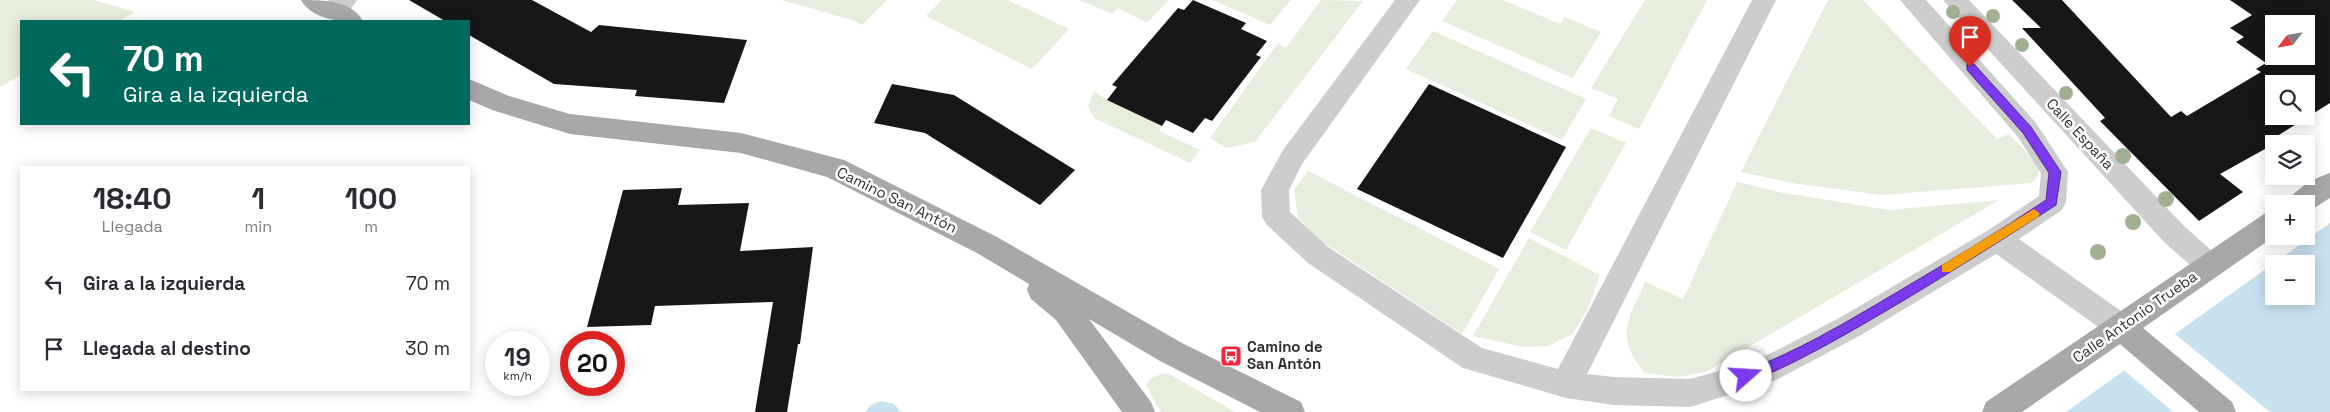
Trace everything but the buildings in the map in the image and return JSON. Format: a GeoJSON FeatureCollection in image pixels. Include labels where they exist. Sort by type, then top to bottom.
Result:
{"type":"FeatureCollection","features":[{"type":"Feature","properties":{"kind":"main road","name":"Camino San Antón"},"geometry":{"type":"LineString","coordinates":[[470,89],[501,103],[570,124],[741,143],[834,168],[987,245],[1171,352],[1290,412]]}},
{"type":"Feature","properties":{"kind":"main road"},"geometry":{"type":"LineString","coordinates":[[2314,195],[2330,184]]}},
{"type":"Feature","properties":{"kind":"main road","name":"Calle Antonio Trueba"},"geometry":{"type":"LineString","coordinates":[[1997,412],[2265,228]]}},
{"type":"Feature","properties":{"kind":"main road"},"geometry":{"type":"LineString","coordinates":[[987,245],[1066,311],[1140,412]]}},
{"type":"Feature","properties":{"kind":"main road"},"geometry":{"type":"LineString","coordinates":[[2121,327],[2221,412]]}},
{"type":"Feature","properties":{"kind":"street"},"geometry":{"type":"LineString","coordinates":[[1408,0],[1292,157],[1275,190],[1276,216],[1318,255],[1474,359],[1566,385],[1614,390],[1690,392],[1765,371],[1851,326],[1997,239],[2052,202],[2055,172],[2027,130],[1912,0]]}},
{"type":"Feature","properties":{"kind":"street"},"geometry":{"type":"LineString","coordinates":[[1566,385],[1764,0]]}},
{"type":"Feature","properties":{"kind":"street","name":"Calle España"},"geometry":{"type":"LineString","coordinates":[[1955,0],[2174,234],[2209,265]]}},
{"type":"Feature","properties":{"kind":"street"},"geometry":{"type":"LineString","coordinates":[[1997,239],[2121,327]]}},
{"type":"Feature","properties":{"kind":"green space"},"geometry":{"type":"Polygon","coordinates":[[[0,0],[93,0],[135,12],[121,20],[20,20],[20,76],[0,87],[0,0]]]}},
{"type":"Feature","properties":{"kind":"green space"},"geometry":{"type":"Polygon","coordinates":[[[781,0],[887,0],[862,25],[849,19],[781,0]]]}},
{"type":"Feature","properties":{"kind":"green space"},"geometry":{"type":"Polygon","coordinates":[[[942,0],[1008,0],[1069,29],[1032,69],[926,16],[942,0]]]}},
{"type":"Feature","properties":{"kind":"green space"},"geometry":{"type":"Polygon","coordinates":[[[1079,0],[1169,0],[1147,23],[1118,8],[1112,14],[1079,0]]]}},
{"type":"Feature","properties":{"kind":"green space"},"geometry":{"type":"Polygon","coordinates":[[[1213,0],[1291,0],[1270,25],[1213,0]]]}},
{"type":"Feature","properties":{"kind":"green space"},"geometry":{"type":"Polygon","coordinates":[[[1321,0],[1363,1],[1255,142],[1226,148],[1210,138],[1278,43],[1286,48],[1321,0]]]}},
{"type":"Feature","properties":{"kind":"green space"},"geometry":{"type":"Polygon","coordinates":[[[1457,0],[1503,0],[1560,24],[1565,17],[1601,32],[1573,78],[1442,21],[1457,0]]]}},
{"type":"Feature","properties":{"kind":"green space"},"geometry":{"type":"Polygon","coordinates":[[[1645,0],[1707,0],[1639,129],[1609,116],[1618,99],[1591,88],[1645,0]]]}},
{"type":"Feature","properties":{"kind":"green space"},"geometry":{"type":"Polygon","coordinates":[[[1828,0],[1863,0],[1997,139],[2009,134],[2040,167],[2038,176],[2031,183],[1881,195],[1792,183],[1741,172],[1828,0]]]}},
{"type":"Feature","properties":{"kind":"green space"},"geometry":{"type":"Polygon","coordinates":[[[1433,31],[1586,99],[1562,140],[1406,69],[1433,31]]]}},
{"type":"Feature","properties":{"kind":"green space"},"geometry":{"type":"Polygon","coordinates":[[[1094,91],[1107,100],[1162,126],[1159,131],[1200,150],[1190,163],[1094,118],[1088,105],[1094,91]]]}},
{"type":"Feature","properties":{"kind":"green space"},"geometry":{"type":"Polygon","coordinates":[[[1591,128],[1626,143],[1566,250],[1530,232],[1591,128]]]}},
{"type":"Feature","properties":{"kind":"green space"},"geometry":{"type":"Polygon","coordinates":[[[1308,171],[1499,269],[1462,334],[1314,236],[1298,217],[1294,190],[1308,171]]]}},
{"type":"Feature","properties":{"kind":"green space"},"geometry":{"type":"Polygon","coordinates":[[[1737,182],[1778,192],[1889,210],[1999,200],[1706,372],[1678,377],[1645,373],[1635,360],[1630,349],[1627,328],[1633,307],[1645,282],[1683,299],[1737,182]]]}},
{"type":"Feature","properties":{"kind":"green space"},"geometry":{"type":"Polygon","coordinates":[[[1529,238],[1600,275],[1588,308],[1573,334],[1548,346],[1524,347],[1473,336],[1529,238]]]}},
{"type":"Feature","properties":{"kind":"green space"},"geometry":{"type":"Polygon","coordinates":[[[1161,374],[1169,374],[1235,412],[1161,412],[1146,385],[1150,379],[1161,374]]]}},
{"type":"Feature","properties":{"kind":"water"},"geometry":{"type":"Polygon","coordinates":[[[2330,223],[2330,412],[2066,412],[2265,270],[2265,305],[2315,305],[2315,255],[2285,255],[2299,245],[2315,245],[2315,234],[2330,223]]]}},
{"type":"Feature","properties":{"kind":"water"},"geometry":{"type":"Polygon","coordinates":[[[881,401],[894,404],[901,412],[865,412],[871,405],[881,401]]]}},
{"type":"Feature","properties":{"kind":"pier"},"geometry":{"type":"Polygon","coordinates":[[[2175,334],[2270,412],[2173,412],[2124,370],[2175,334]]]}},
{"type":"Feature","properties":{"kind":"slow traffic"},"geometry":{"type":"LineString","coordinates":[[1946,269],[1997,239],[2034,214]]}},
{"type":"Feature","properties":{"kind":"place","name":"Camino de San Antón"},"geometry":{"type":"Point","coordinates":[1231,356]}},
{"type":"Feature","properties":{"kind":"route"},"geometry":{"type":"LineString","coordinates":[[1746,376],[1765,371],[1851,326],[1997,239],[2052,202],[2055,172],[2027,130],[1970,67]]}}]}
